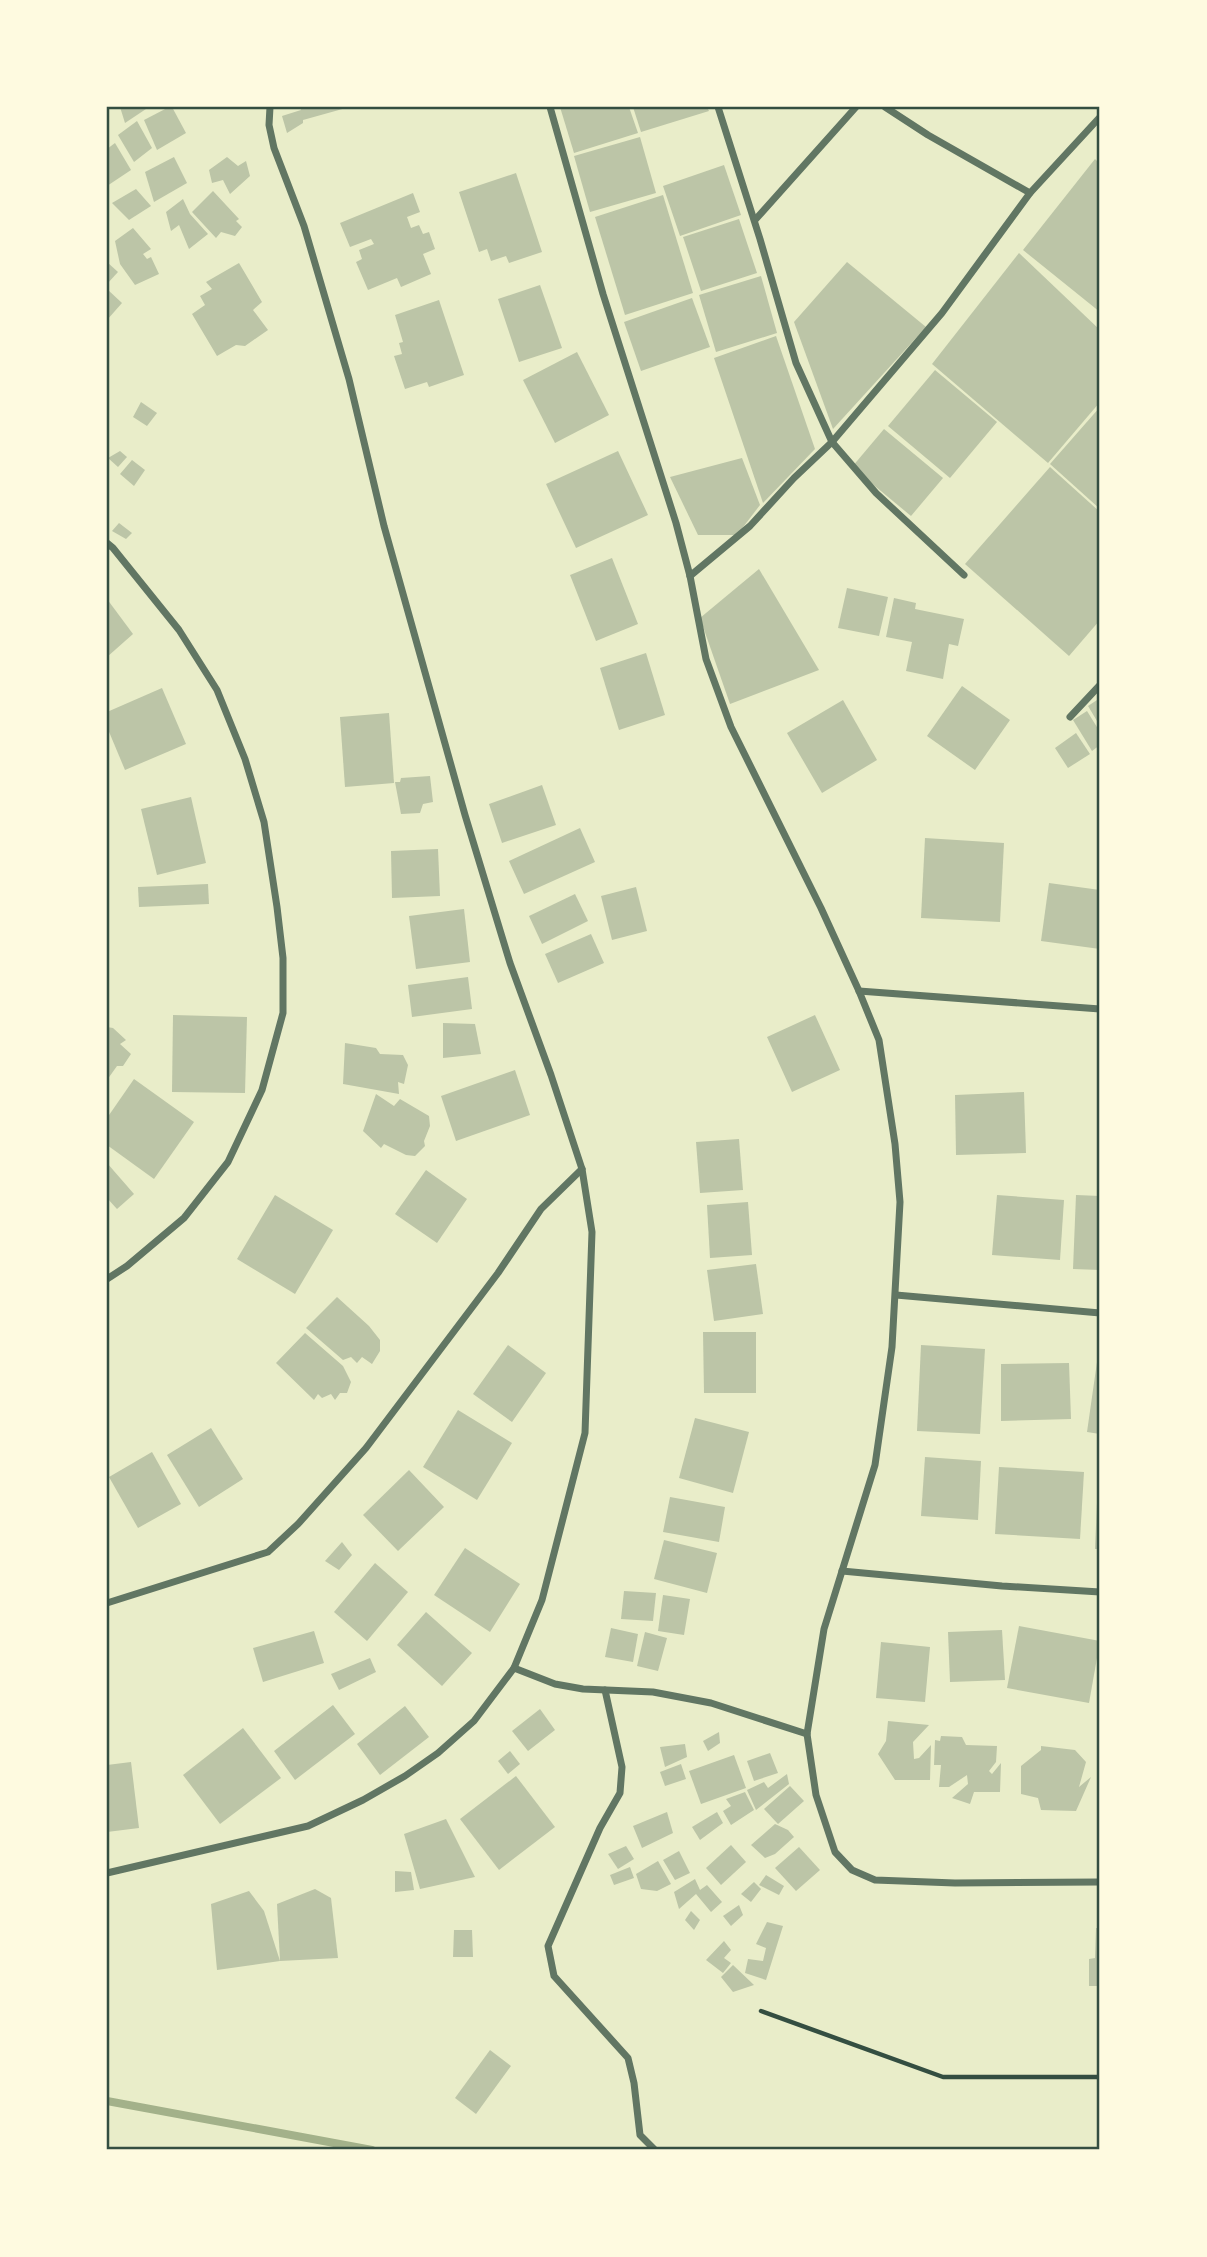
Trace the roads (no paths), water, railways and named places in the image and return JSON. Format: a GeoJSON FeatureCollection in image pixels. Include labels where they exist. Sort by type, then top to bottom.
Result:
{"type":"FeatureCollection","features":[{"type":"Feature","properties":{"kind":"street"},"geometry":{"type":"LineString","coordinates":[[107,1874],[308,1826],[363,1800],[438,1753],[474,1721],[514,1668],[542,1600],[585,1433],[592,1231],[582,1169],[510,963],[465,815],[388,538],[349,379],[304,226],[274,148],[269,125],[270,107]]}},
{"type":"Feature","properties":{"kind":"street"},"geometry":{"type":"LineString","coordinates":[[550,107],[603,294],[676,523],[690,576],[706,659],[731,727],[859,991],[879,1040],[895,1144],[900,1202],[892,1348],[875,1465],[824,1629],[807,1734],[816,1795],[835,1852],[852,1870],[875,1880],[955,1883],[1100,1882]]}},
{"type":"Feature","properties":{"kind":"street"},"geometry":{"type":"LineString","coordinates":[[719,107],[796,363],[832,442],[876,493],[964,575]]}},
{"type":"Feature","properties":{"kind":"street"},"geometry":{"type":"LineString","coordinates":[[755,220],[856,107]]}},
{"type":"Feature","properties":{"kind":"street"},"geometry":{"type":"LineString","coordinates":[[885,107],[928,135],[1030,193]]}},
{"type":"Feature","properties":{"kind":"street"},"geometry":{"type":"LineString","coordinates":[[690,576],[750,526],[832,442],[942,313],[1030,193],[1100,117]]}},
{"type":"Feature","properties":{"kind":"street"},"geometry":{"type":"LineString","coordinates":[[107,543],[179,630],[217,690],[245,759],[264,822],[277,907],[283,958],[283,1013],[262,1090],[228,1163],[184,1218],[127,1266],[107,1279]]}},
{"type":"Feature","properties":{"kind":"street"},"geometry":{"type":"LineString","coordinates":[[1070,717],[1100,685]]}},
{"type":"Feature","properties":{"kind":"street"},"geometry":{"type":"LineString","coordinates":[[859,991],[1100,1009]]}},
{"type":"Feature","properties":{"kind":"street"},"geometry":{"type":"LineString","coordinates":[[107,1603],[268,1552],[298,1524],[366,1448],[498,1273],[541,1209],[582,1169]]}},
{"type":"Feature","properties":{"kind":"street"},"geometry":{"type":"LineString","coordinates":[[896,1295],[1100,1313]]}},
{"type":"Feature","properties":{"kind":"street"},"geometry":{"type":"LineString","coordinates":[[842,1571],[1100,1592]]}},
{"type":"Feature","properties":{"kind":"street"},"geometry":{"type":"LineString","coordinates":[[514,1668],[555,1684],[653,1692],[711,1703],[807,1734]]}},
{"type":"Feature","properties":{"kind":"street"},"geometry":{"type":"LineString","coordinates":[[605,1690],[622,1767],[620,1793],[600,1828],[548,1945],[554,1976],[628,2058],[640,2135],[655,2150]]}},
{"type":"Feature","properties":{"kind":"waterway"},"geometry":{"type":"LineString","coordinates":[[107,2101],[372,2150]]}}]}
